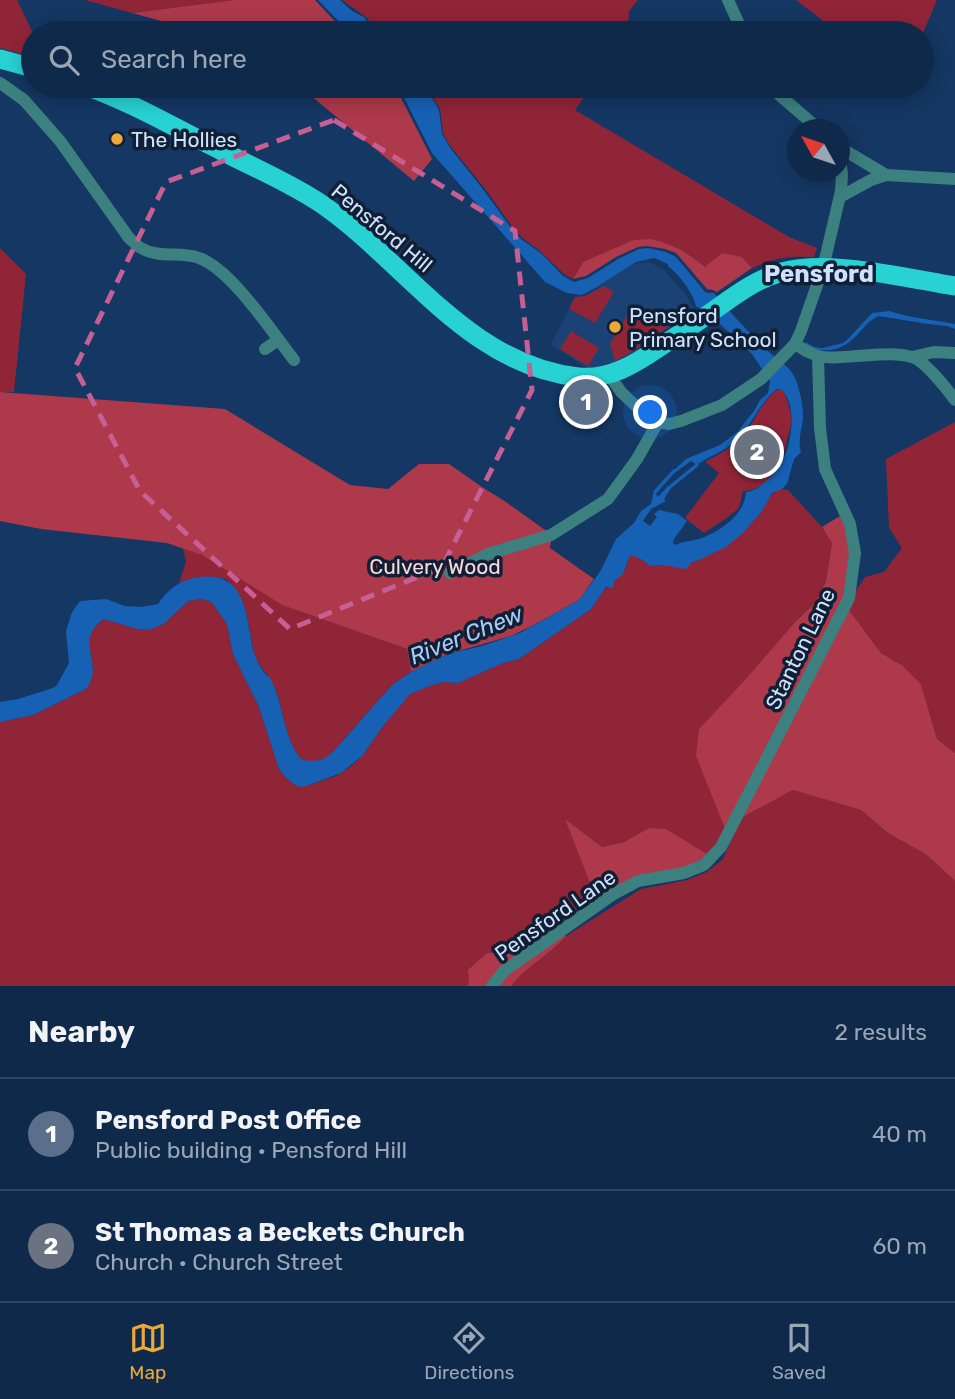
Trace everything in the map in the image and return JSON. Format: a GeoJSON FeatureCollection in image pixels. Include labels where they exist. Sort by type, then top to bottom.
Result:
{"type":"FeatureCollection","features":[{"type":"Feature","properties":{"kind":"highway"},"geometry":{"type":"LineString","coordinates":[[0,59],[21,65]]}},
{"type":"Feature","properties":{"kind":"highway","name":"Pensford Hill"},"geometry":{"type":"LineString","coordinates":[[114,98],[279,180],[321,204],[365,239],[450,316],[496,349],[520,362],[558,373],[590,378],[609,375]]}},
{"type":"Feature","properties":{"kind":"highway"},"geometry":{"type":"LineString","coordinates":[[609,375],[631,365],[758,281],[780,272],[823,268],[955,286]]}},
{"type":"Feature","properties":{"kind":"street"},"geometry":{"type":"LineString","coordinates":[[728,0],[738,21]]}},
{"type":"Feature","properties":{"kind":"street"},"geometry":{"type":"LineString","coordinates":[[0,83],[21,98]]}},
{"type":"Feature","properties":{"kind":"street"},"geometry":{"type":"LineString","coordinates":[[21,98],[60,141],[129,238],[141,248],[155,254],[199,257],[216,267],[235,284],[294,360]]}},
{"type":"Feature","properties":{"kind":"street"},"geometry":{"type":"LineString","coordinates":[[783,98],[807,119]]}},
{"type":"Feature","properties":{"kind":"street"},"geometry":{"type":"LineString","coordinates":[[850,154],[886,175]]}},
{"type":"Feature","properties":{"kind":"street"},"geometry":{"type":"LineString","coordinates":[[840,197],[886,175],[955,179]]}},
{"type":"Feature","properties":{"kind":"street"},"geometry":{"type":"LineString","coordinates":[[609,375],[621,392],[640,410],[658,422],[669,424],[722,405],[761,379],[795,344],[801,331],[823,268],[841,182]]}},
{"type":"Feature","properties":{"kind":"street"},"geometry":{"type":"LineString","coordinates":[[265,349],[278,340]]}},
{"type":"Feature","properties":{"kind":"street"},"geometry":{"type":"LineString","coordinates":[[795,344],[818,356],[830,358],[889,354],[912,357],[934,352],[955,353]]}},
{"type":"Feature","properties":{"kind":"street","name":"Stanton Lane"},"geometry":{"type":"LineString","coordinates":[[739,814],[849,598],[855,553],[850,524],[825,469],[820,428],[818,356]]}},
{"type":"Feature","properties":{"kind":"street"},"geometry":{"type":"LineString","coordinates":[[912,357],[945,385],[955,400]]}},
{"type":"Feature","properties":{"kind":"street"},"geometry":{"type":"LineString","coordinates":[[450,573],[488,554],[551,535],[608,499],[637,459],[658,422]]}},
{"type":"Feature","properties":{"kind":"street","name":"Pensford Lane"},"geometry":{"type":"LineString","coordinates":[[492,986],[504,971],[612,895],[638,881],[684,873],[704,865],[721,847],[739,814]]}},
{"type":"Feature","properties":{"kind":"highlighted area"},"geometry":{"type":"Polygon","coordinates":[[[334,120],[515,231],[532,390],[442,567],[290,629],[140,491],[75,368],[166,182],[334,120]]]}},
{"type":"Feature","properties":{"kind":"shaded area"},"geometry":{"type":"Polygon","coordinates":[[[0,0],[17,0],[27,21],[21,21],[21,54],[0,48],[0,0]]]}},
{"type":"Feature","properties":{"kind":"shaded area"},"geometry":{"type":"Polygon","coordinates":[[[85,0],[236,0],[132,13],[85,0]]]}},
{"type":"Feature","properties":{"kind":"shaded area"},"geometry":{"type":"Polygon","coordinates":[[[318,0],[340,0],[367,21],[338,21],[318,0]]]}},
{"type":"Feature","properties":{"kind":"shaded area"},"geometry":{"type":"Polygon","coordinates":[[[342,0],[638,0],[629,11],[629,21],[369,21],[342,0]]]}},
{"type":"Feature","properties":{"kind":"shaded area"},"geometry":{"type":"Polygon","coordinates":[[[796,0],[937,0],[928,21],[823,21],[796,0]]]}},
{"type":"Feature","properties":{"kind":"shaded area","name":"River Chew"},"geometry":{"type":"Polygon","coordinates":[[[404,98],[432,98],[439,110],[442,134],[451,149],[511,228],[563,276],[574,282],[588,278],[639,249],[648,248],[676,257],[705,292],[714,293],[795,378],[803,415],[801,452],[794,459],[787,484],[772,493],[762,511],[743,533],[726,547],[693,561],[686,569],[650,566],[630,555],[623,574],[614,581],[612,588],[606,587],[591,609],[519,659],[503,663],[458,683],[444,682],[410,694],[362,756],[341,773],[309,785],[295,785],[279,769],[259,707],[233,654],[227,624],[213,604],[200,599],[188,601],[164,624],[148,630],[104,619],[90,636],[93,671],[86,689],[33,715],[0,722],[0,702],[18,699],[57,685],[69,663],[66,631],[72,612],[80,601],[106,599],[125,606],[141,607],[158,604],[171,589],[187,580],[217,577],[237,590],[243,602],[254,653],[270,678],[295,750],[301,759],[314,761],[325,758],[392,685],[411,672],[448,654],[520,633],[579,600],[600,572],[616,539],[634,523],[641,511],[651,504],[654,491],[658,497],[668,486],[671,488],[664,499],[666,501],[651,509],[643,521],[650,526],[657,517],[654,514],[659,510],[678,514],[687,521],[674,539],[675,545],[702,538],[731,521],[745,500],[746,492],[759,487],[777,470],[786,452],[792,418],[787,398],[782,390],[777,389],[731,445],[697,465],[691,461],[676,472],[673,471],[686,459],[720,445],[737,432],[768,393],[770,381],[752,354],[696,306],[689,289],[668,264],[654,258],[636,262],[582,295],[567,293],[545,282],[432,153],[404,98]]]}},
{"type":"Feature","properties":{"kind":"shaded area"},"geometry":{"type":"Polygon","coordinates":[[[433,98],[584,98],[575,110],[789,237],[817,248],[814,257],[782,258],[752,268],[742,257],[705,267],[691,256],[651,239],[583,262],[573,279],[513,228],[443,134],[440,109],[433,98]]]}},
{"type":"Feature","properties":{"kind":"shaded area"},"geometry":{"type":"Polygon","coordinates":[[[0,248],[26,274],[14,392],[0,392],[0,248]]]}},
{"type":"Feature","properties":{"kind":"shaded area","name":"Pensford Primary School"},"geometry":{"type":"Polygon","coordinates":[[[649,262],[664,270],[695,309],[632,354],[610,365],[588,369],[551,344],[575,297],[585,296],[633,264],[649,262]]]}},
{"type":"Feature","properties":{"kind":"shaded area"},"geometry":{"type":"Polygon","coordinates":[[[604,286],[614,292],[595,323],[569,309],[575,297],[585,296],[604,286]]]}},
{"type":"Feature","properties":{"kind":"shaded area"},"geometry":{"type":"Polygon","coordinates":[[[631,309],[655,325],[664,315],[675,322],[615,361],[610,344],[631,309]]]}},
{"type":"Feature","properties":{"kind":"shaded area"},"geometry":{"type":"Polygon","coordinates":[[[889,311],[955,324],[955,329],[879,316],[836,349],[824,350],[805,344],[806,342],[823,348],[843,343],[872,313],[889,311]]]}},
{"type":"Feature","properties":{"kind":"shaded area"},"geometry":{"type":"Polygon","coordinates":[[[571,331],[599,348],[588,366],[560,349],[571,331]]]}},
{"type":"Feature","properties":{"kind":"shaded area"},"geometry":{"type":"Polygon","coordinates":[[[777,390],[784,392],[791,421],[779,463],[761,485],[743,491],[739,508],[704,533],[685,518],[719,473],[705,462],[739,440],[777,390]]]}},
{"type":"Feature","properties":{"kind":"shaded area"},"geometry":{"type":"Polygon","coordinates":[[[955,422],[955,753],[937,739],[921,684],[903,666],[881,653],[846,606],[865,577],[884,572],[902,548],[889,528],[886,459],[955,422]]]}},
{"type":"Feature","properties":{"kind":"shaded area"},"geometry":{"type":"Polygon","coordinates":[[[779,489],[788,490],[832,542],[826,581],[817,601],[699,730],[717,806],[726,831],[710,856],[649,828],[624,842],[602,847],[566,820],[595,896],[546,932],[504,952],[487,953],[467,986],[0,986],[0,722],[33,715],[86,689],[93,668],[89,645],[91,631],[104,619],[148,630],[164,624],[188,601],[200,599],[213,604],[227,624],[233,654],[259,707],[279,769],[295,785],[309,785],[336,776],[350,767],[362,756],[409,694],[444,682],[458,683],[503,663],[519,659],[591,609],[627,565],[630,554],[650,566],[682,563],[708,555],[721,549],[744,531],[779,489]]]}},
{"type":"Feature","properties":{"kind":"shaded area"},"geometry":{"type":"Polygon","coordinates":[[[183,548],[203,555],[282,605],[407,649],[411,672],[392,685],[329,756],[315,761],[301,759],[290,740],[275,689],[255,656],[240,597],[226,579],[202,577],[179,583],[186,562],[183,548]]]}},
{"type":"Feature","properties":{"kind":"shaded area"},"geometry":{"type":"Polygon","coordinates":[[[793,790],[861,810],[888,833],[927,855],[955,881],[955,986],[511,986],[566,936],[641,889],[687,880],[707,872],[723,859],[741,818],[793,790]]]}},
{"type":"Feature","properties":{"kind":"green space"},"geometry":{"type":"Polygon","coordinates":[[[235,0],[315,0],[335,21],[162,21],[132,13],[235,0]]]}},
{"type":"Feature","properties":{"kind":"green space"},"geometry":{"type":"Polygon","coordinates":[[[314,98],[401,98],[432,159],[414,181],[314,98]]]}},
{"type":"Feature","properties":{"kind":"green space"},"geometry":{"type":"Polygon","coordinates":[[[651,239],[680,250],[705,267],[722,253],[742,257],[752,268],[717,292],[707,289],[676,253],[647,246],[638,247],[586,276],[573,279],[583,262],[634,240],[651,239]]]}},
{"type":"Feature","properties":{"kind":"green space","name":"Culvery Wood"},"geometry":{"type":"Polygon","coordinates":[[[0,392],[225,409],[350,485],[388,489],[419,464],[449,464],[552,535],[550,548],[594,579],[579,600],[532,626],[511,636],[448,654],[411,672],[407,649],[282,605],[202,555],[167,543],[41,529],[0,521],[0,392]]]}},
{"type":"Feature","properties":{"kind":"green space"},"geometry":{"type":"Polygon","coordinates":[[[840,516],[847,525],[852,553],[848,598],[726,831],[696,756],[699,729],[817,601],[826,581],[832,543],[822,527],[840,516]]]}},
{"type":"Feature","properties":{"kind":"green space"},"geometry":{"type":"Polygon","coordinates":[[[846,606],[881,653],[903,666],[921,684],[937,739],[955,753],[955,881],[927,855],[888,833],[861,810],[793,790],[741,818],[846,606]]]}},
{"type":"Feature","properties":{"kind":"green space"},"geometry":{"type":"Polygon","coordinates":[[[565,819],[602,847],[624,842],[649,828],[666,829],[710,856],[702,863],[595,896],[565,819]]]}},
{"type":"Feature","properties":{"kind":"green space"},"geometry":{"type":"Polygon","coordinates":[[[546,932],[566,936],[511,986],[467,986],[468,970],[487,953],[504,952],[546,932]]]}},
{"type":"Feature","properties":{"kind":"waterway","name":"River Chew"},"geometry":{"type":"LineString","coordinates":[[670,487],[697,465]]}},
{"type":"Feature","properties":{"kind":"waterway","name":"River Chew"},"geometry":{"type":"LineString","coordinates":[[655,492],[674,471]]}},
{"type":"Feature","properties":{"kind":"place","name":"The Hollies"},"geometry":{"type":"Point","coordinates":[117,139]}},
{"type":"Feature","properties":{"kind":"place","name":"Pensford Primary School"},"geometry":{"type":"Point","coordinates":[615,327]}},
{"type":"Feature","properties":{"kind":"place","name":"Pensford Post Office"},"geometry":{"type":"Point","coordinates":[586,402]}},
{"type":"Feature","properties":{"kind":"place","name":"St Thomas a Beckets Church"},"geometry":{"type":"Point","coordinates":[757,452]}},
{"type":"Feature","properties":{"kind":"district","name":"Pensford"},"geometry":{"type":"Point","coordinates":[819,274]}}]}
